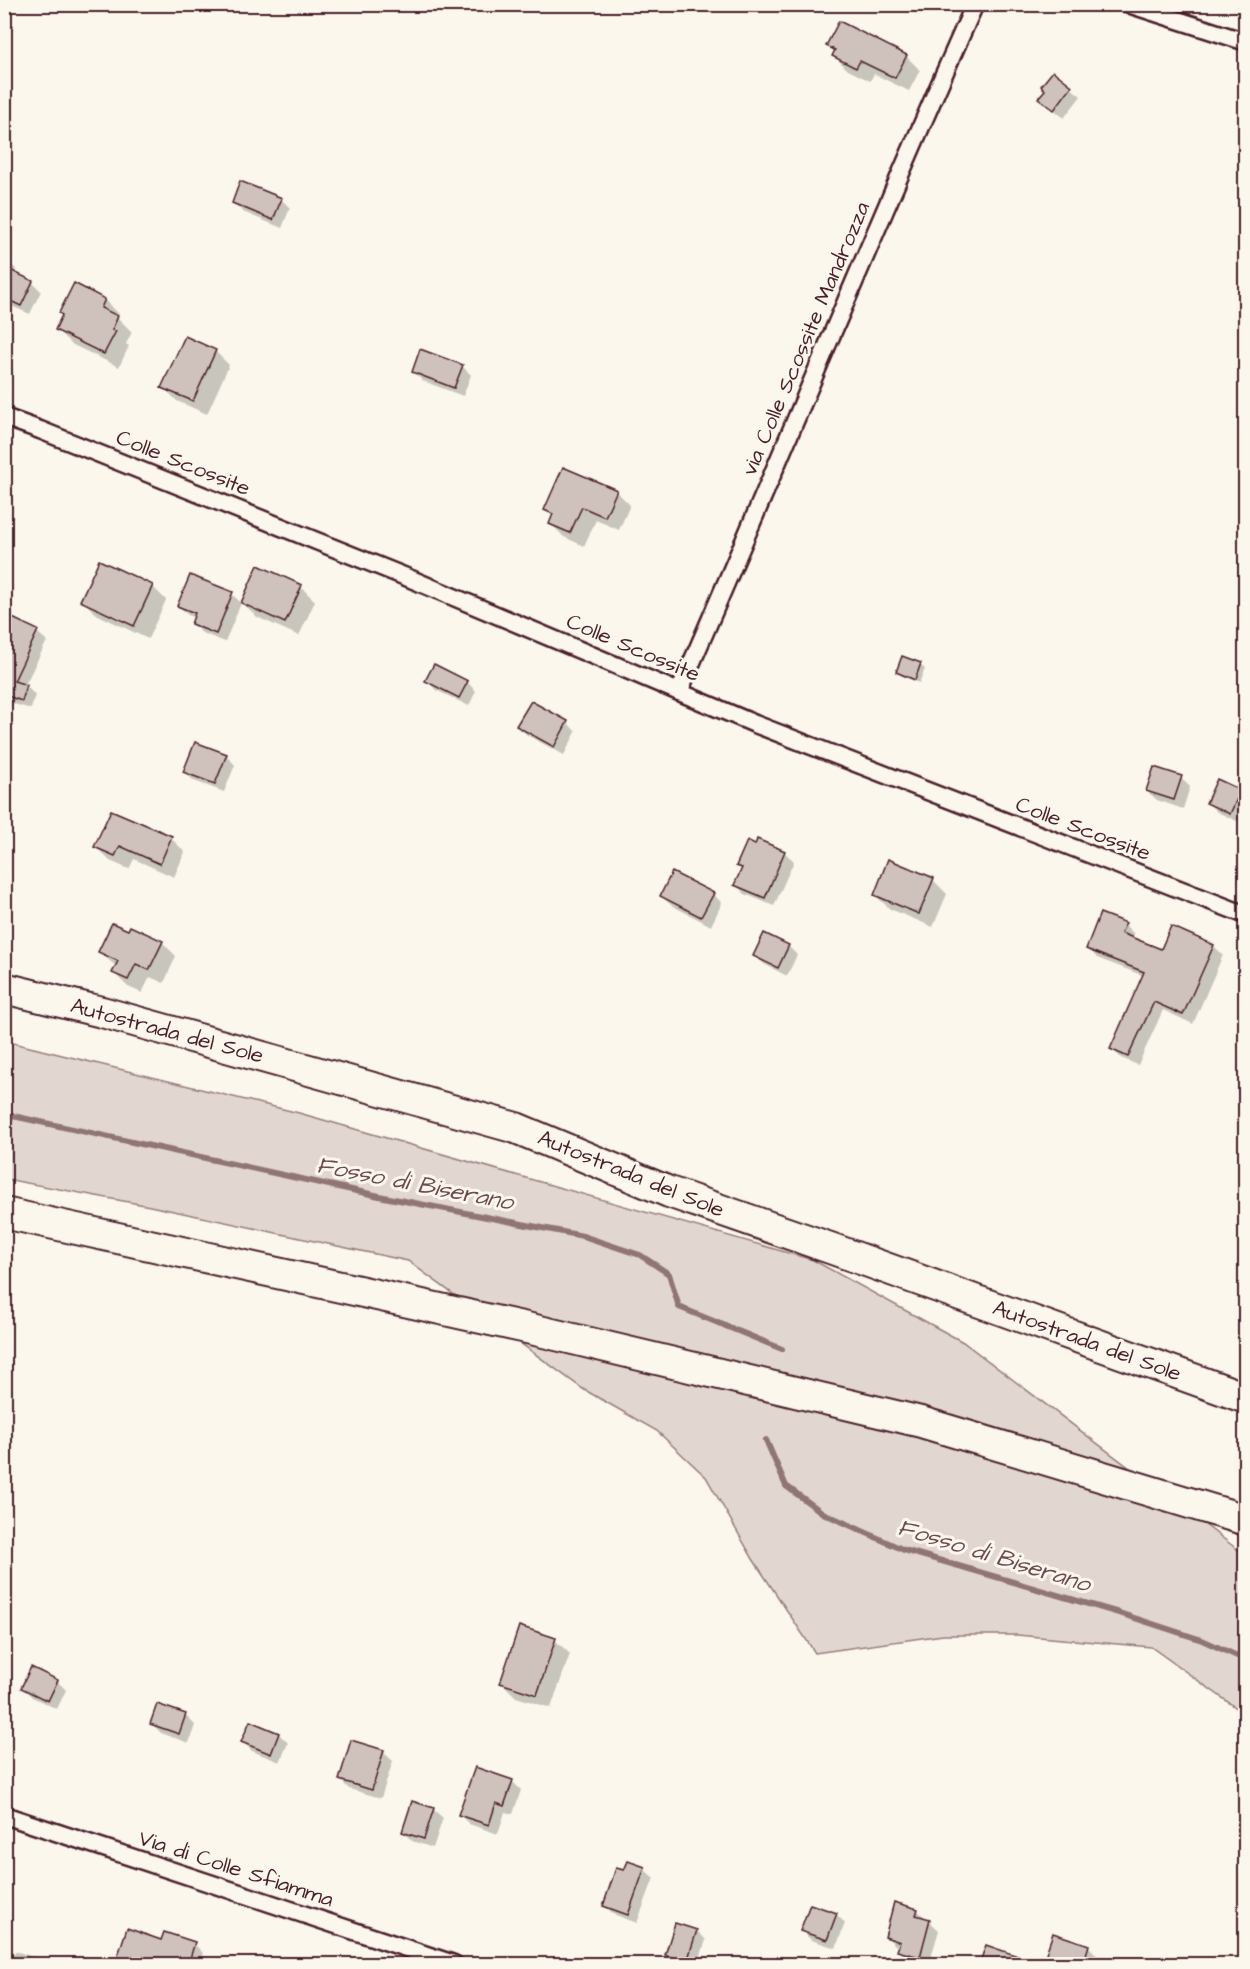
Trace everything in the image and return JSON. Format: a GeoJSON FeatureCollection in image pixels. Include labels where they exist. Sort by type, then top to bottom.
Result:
{"type":"FeatureCollection","features":[{"type":"Feature","properties":{"kind":"highway","name":"Autostrada del Sole"},"geometry":{"type":"LineString","coordinates":[[4,988],[102,1012],[516,1128],[669,1192],[844,1252],[1245,1398]]}},
{"type":"Feature","properties":{"kind":"highway"},"geometry":{"type":"LineString","coordinates":[[4,1213],[527,1328],[921,1422],[1245,1520]]}},
{"type":"Feature","properties":{"kind":"street","name":"via Colle Scossite Mandrozza"},"geometry":{"type":"LineString","coordinates":[[679,692],[975,4]]}},
{"type":"Feature","properties":{"kind":"street"},"geometry":{"type":"LineString","coordinates":[[1128,4],[1245,42]]}},
{"type":"Feature","properties":{"kind":"street","name":"Colle Scossite"},"geometry":{"type":"LineString","coordinates":[[4,417],[370,563],[679,692],[1044,838],[1245,915]]}},
{"type":"Feature","properties":{"kind":"street","name":"Via di Colle Sfiamma"},"geometry":{"type":"LineString","coordinates":[[4,1815],[453,1965]]}},
{"type":"Feature","properties":{"kind":"shaded area"},"geometry":{"type":"Polygon","coordinates":[[[5,1041],[299,1113],[813,1260],[963,1342],[1245,1555],[1245,1714],[1151,1647],[1017,1635],[943,1635],[815,1653],[753,1559],[706,1477],[657,1431],[583,1389],[408,1261],[150,1206],[5,1179],[5,1041]]]}},
{"type":"Feature","properties":{"kind":"building"},"geometry":{"type":"Polygon","coordinates":[[[839,21],[907,55],[895,78],[860,61],[856,68],[832,56],[835,50],[826,46],[839,21]]]}},
{"type":"Feature","properties":{"kind":"building"},"geometry":{"type":"Polygon","coordinates":[[[1053,71],[1072,86],[1054,110],[1038,98],[1045,90],[1041,86],[1053,71]]]}},
{"type":"Feature","properties":{"kind":"building"},"geometry":{"type":"Polygon","coordinates":[[[240,181],[282,198],[273,220],[232,203],[240,181]]]}},
{"type":"Feature","properties":{"kind":"building"},"geometry":{"type":"Polygon","coordinates":[[[4,267],[33,281],[21,306],[4,298],[4,267]]]}},
{"type":"Feature","properties":{"kind":"building"},"geometry":{"type":"Polygon","coordinates":[[[74,283],[105,299],[101,308],[118,316],[112,330],[116,331],[104,354],[55,330],[62,315],[59,313],[74,283]]]}},
{"type":"Feature","properties":{"kind":"building"},"geometry":{"type":"Polygon","coordinates":[[[185,336],[216,350],[193,401],[161,388],[185,336]]]}},
{"type":"Feature","properties":{"kind":"building"},"geometry":{"type":"Polygon","coordinates":[[[420,349],[463,365],[454,388],[412,372],[420,349]]]}},
{"type":"Feature","properties":{"kind":"building"},"geometry":{"type":"Polygon","coordinates":[[[563,467],[617,490],[605,517],[582,507],[570,533],[549,524],[553,514],[544,510],[563,467]]]}},
{"type":"Feature","properties":{"kind":"building"},"geometry":{"type":"Polygon","coordinates":[[[99,560],[153,585],[134,626],[80,601],[99,560]]]}},
{"type":"Feature","properties":{"kind":"building"},"geometry":{"type":"Polygon","coordinates":[[[258,565],[302,585],[285,623],[241,603],[258,565]]]}},
{"type":"Feature","properties":{"kind":"building"},"geometry":{"type":"Polygon","coordinates":[[[190,575],[233,592],[216,634],[191,624],[195,613],[177,606],[190,575]]]}},
{"type":"Feature","properties":{"kind":"building"},"geometry":{"type":"Polygon","coordinates":[[[4,614],[38,630],[14,681],[27,685],[22,701],[7,696],[4,701],[4,614]]]}},
{"type":"Feature","properties":{"kind":"building"},"geometry":{"type":"Polygon","coordinates":[[[902,656],[921,663],[915,680],[896,672],[902,656]]]}},
{"type":"Feature","properties":{"kind":"building"},"geometry":{"type":"Polygon","coordinates":[[[434,664],[468,681],[459,698],[425,681],[434,664]]]}},
{"type":"Feature","properties":{"kind":"building"},"geometry":{"type":"Polygon","coordinates":[[[531,701],[568,721],[554,747],[516,726],[531,701]]]}},
{"type":"Feature","properties":{"kind":"building"},"geometry":{"type":"Polygon","coordinates":[[[195,742],[227,754],[215,784],[183,772],[195,742]]]}},
{"type":"Feature","properties":{"kind":"building"},"geometry":{"type":"Polygon","coordinates":[[[1154,767],[1182,776],[1174,800],[1146,791],[1154,767]]]}},
{"type":"Feature","properties":{"kind":"building"},"geometry":{"type":"Polygon","coordinates":[[[1217,779],[1241,790],[1230,814],[1206,803],[1217,779]]]}},
{"type":"Feature","properties":{"kind":"building"},"geometry":{"type":"Polygon","coordinates":[[[111,810],[172,836],[160,864],[120,846],[115,856],[94,847],[111,810]]]}},
{"type":"Feature","properties":{"kind":"building"},"geometry":{"type":"Polygon","coordinates":[[[757,839],[785,851],[765,898],[734,885],[742,868],[736,866],[747,841],[755,845],[757,839]]]}},
{"type":"Feature","properties":{"kind":"building"},"geometry":{"type":"Polygon","coordinates":[[[888,859],[934,878],[919,914],[874,895],[888,859]]]}},
{"type":"Feature","properties":{"kind":"building"},"geometry":{"type":"Polygon","coordinates":[[[672,872],[714,893],[701,917],[660,896],[672,872]]]}},
{"type":"Feature","properties":{"kind":"building"},"geometry":{"type":"Polygon","coordinates":[[[1100,913],[1126,923],[1121,933],[1161,949],[1171,926],[1214,945],[1183,1015],[1154,1002],[1128,1057],[1110,1049],[1144,972],[1086,949],[1100,913]]]}},
{"type":"Feature","properties":{"kind":"building"},"geometry":{"type":"Polygon","coordinates":[[[112,923],[128,930],[130,926],[163,941],[149,970],[136,964],[128,980],[112,973],[118,961],[98,952],[112,923]]]}},
{"type":"Feature","properties":{"kind":"building"},"geometry":{"type":"Polygon","coordinates":[[[764,933],[789,945],[778,968],[753,956],[764,933]]]}},
{"type":"Feature","properties":{"kind":"building"},"geometry":{"type":"Polygon","coordinates":[[[519,1626],[556,1638],[537,1695],[500,1683],[519,1626]]]}},
{"type":"Feature","properties":{"kind":"building"},"geometry":{"type":"Polygon","coordinates":[[[31,1667],[58,1680],[48,1701],[21,1688],[31,1667]]]}},
{"type":"Feature","properties":{"kind":"building"},"geometry":{"type":"Polygon","coordinates":[[[157,1704],[186,1714],[179,1734],[150,1724],[157,1704]]]}},
{"type":"Feature","properties":{"kind":"building"},"geometry":{"type":"Polygon","coordinates":[[[250,1721],[279,1733],[271,1754],[241,1742],[250,1721]]]}},
{"type":"Feature","properties":{"kind":"building"},"geometry":{"type":"Polygon","coordinates":[[[351,1740],[384,1750],[372,1790],[339,1780],[351,1740]]]}},
{"type":"Feature","properties":{"kind":"building"},"geometry":{"type":"Polygon","coordinates":[[[475,1767],[513,1780],[504,1806],[496,1803],[489,1825],[458,1815],[475,1767]]]}},
{"type":"Feature","properties":{"kind":"building"},"geometry":{"type":"Polygon","coordinates":[[[412,1801],[434,1808],[424,1839],[402,1832],[412,1801]]]}},
{"type":"Feature","properties":{"kind":"building"},"geometry":{"type":"Polygon","coordinates":[[[628,1861],[645,1867],[628,1915],[603,1906],[616,1868],[624,1870],[628,1861]]]}},
{"type":"Feature","properties":{"kind":"building"},"geometry":{"type":"Polygon","coordinates":[[[894,1902],[918,1909],[916,1915],[930,1919],[920,1957],[897,1951],[900,1942],[885,1937],[894,1902]]]}},
{"type":"Feature","properties":{"kind":"building"},"geometry":{"type":"Polygon","coordinates":[[[810,1904],[837,1913],[827,1940],[800,1931],[810,1904]]]}},
{"type":"Feature","properties":{"kind":"building"},"geometry":{"type":"Polygon","coordinates":[[[675,1923],[697,1930],[687,1962],[665,1955],[675,1923]]]}},
{"type":"Feature","properties":{"kind":"building"},"geometry":{"type":"Polygon","coordinates":[[[127,1928],[161,1940],[164,1932],[195,1942],[188,1965],[126,1965],[116,1961],[127,1928]]]}},
{"type":"Feature","properties":{"kind":"building"},"geometry":{"type":"Polygon","coordinates":[[[1053,1933],[1089,1945],[1083,1965],[1042,1965],[1053,1933]]]}},
{"type":"Feature","properties":{"kind":"building"},"geometry":{"type":"Polygon","coordinates":[[[986,1945],[1035,1962],[1034,1965],[979,1965],[986,1945]]]}},
{"type":"Feature","properties":{"kind":"waterway","name":"Fosso di Biserano"},"geometry":{"type":"LineString","coordinates":[[4,1114],[384,1197],[583,1236],[640,1255],[669,1274],[679,1307],[782,1349]]}},
{"type":"Feature","properties":{"kind":"waterway","name":"Fosso di Biserano"},"geometry":{"type":"LineString","coordinates":[[766,1440],[786,1486],[823,1513],[904,1550],[1119,1613],[1202,1640],[1246,1660]]}}]}
